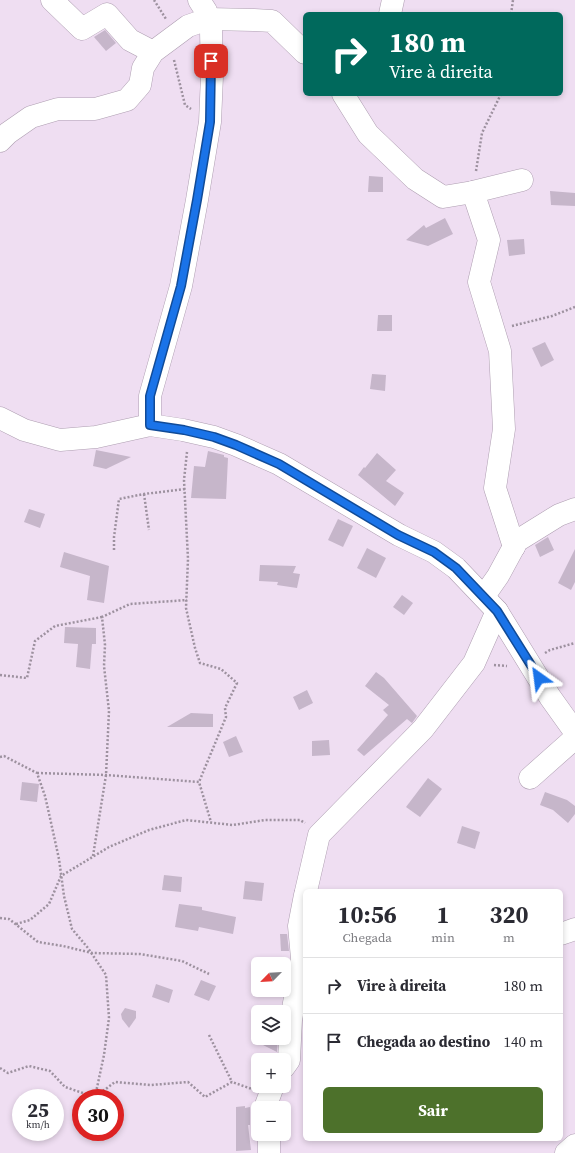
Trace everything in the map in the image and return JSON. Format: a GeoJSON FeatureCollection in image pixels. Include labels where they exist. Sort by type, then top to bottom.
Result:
{"type":"FeatureCollection","features":[{"type":"Feature","properties":{"kind":"street"},"geometry":{"type":"LineString","coordinates":[[52,0],[82,29],[107,14],[130,40],[153,52]]}},
{"type":"Feature","properties":{"kind":"street"},"geometry":{"type":"LineString","coordinates":[[390,12],[393,0]]}},
{"type":"Feature","properties":{"kind":"street"},"geometry":{"type":"LineString","coordinates":[[0,141],[8,133],[32,117],[58,109],[95,109],[127,100],[140,85],[143,68],[153,52],[188,26],[204,10]]}},
{"type":"Feature","properties":{"kind":"street"},"geometry":{"type":"LineString","coordinates":[[204,10],[272,22],[303,50]]}},
{"type":"Feature","properties":{"kind":"street"},"geometry":{"type":"LineString","coordinates":[[150,425],[150,396],[181,286],[210,122],[212,76],[211,31],[204,10]]}},
{"type":"Feature","properties":{"kind":"street"},"geometry":{"type":"LineString","coordinates":[[344,96],[368,134],[415,179],[443,196],[473,192],[522,180]]}},
{"type":"Feature","properties":{"kind":"street"},"geometry":{"type":"LineString","coordinates":[[473,192],[489,240],[479,282],[500,351],[504,429],[495,488],[514,547]]}},
{"type":"Feature","properties":{"kind":"street"},"geometry":{"type":"LineString","coordinates":[[0,418],[24,430],[60,440],[96,437],[150,425],[190,431],[214,437],[236,445],[279,464],[398,535],[434,552],[456,568],[490,604],[550,697],[575,732]]}},
{"type":"Feature","properties":{"kind":"street"},"geometry":{"type":"LineString","coordinates":[[306,889],[319,835],[423,729],[474,663],[498,576],[517,541],[559,515],[575,509]]}},
{"type":"Feature","properties":{"kind":"street"},"geometry":{"type":"LineString","coordinates":[[530,778],[575,738]]}},
{"type":"Feature","properties":{"kind":"street"},"geometry":{"type":"LineString","coordinates":[[289,1053],[291,1020],[302,958],[299,926],[303,905]]}},
{"type":"Feature","properties":{"kind":"street"},"geometry":{"type":"LineString","coordinates":[[563,933],[575,929]]}},
{"type":"Feature","properties":{"kind":"street"},"geometry":{"type":"LineString","coordinates":[[269,1141],[269,1153]]}},
{"type":"Feature","properties":{"kind":"street"},"geometry":{"type":"LineString","coordinates":[[566,1153],[575,1145]]}},
{"type":"Feature","properties":{"kind":"path"},"geometry":{"type":"LineString","coordinates":[[154,0],[171,28],[171,49],[185,105],[210,122]]}},
{"type":"Feature","properties":{"kind":"path"},"geometry":{"type":"LineString","coordinates":[[511,12],[513,0]]}},
{"type":"Feature","properties":{"kind":"path"},"geometry":{"type":"LineString","coordinates":[[473,192],[482,133],[500,96]]}},
{"type":"Feature","properties":{"kind":"path"},"geometry":{"type":"LineString","coordinates":[[494,331],[552,316],[575,307]]}},
{"type":"Feature","properties":{"kind":"path"},"geometry":{"type":"LineString","coordinates":[[190,431],[184,480],[188,559],[186,608],[200,663],[221,669],[237,683],[225,708],[226,717],[199,782],[211,822]]}},
{"type":"Feature","properties":{"kind":"path"},"geometry":{"type":"LineString","coordinates":[[114,550],[114,537],[120,500],[144,494],[184,489]]}},
{"type":"Feature","properties":{"kind":"path"},"geometry":{"type":"LineString","coordinates":[[144,494],[149,530]]}},
{"type":"Feature","properties":{"kind":"path"},"geometry":{"type":"LineString","coordinates":[[0,675],[27,678],[35,641],[55,626],[102,617],[130,604],[187,600]]}},
{"type":"Feature","properties":{"kind":"path"},"geometry":{"type":"LineString","coordinates":[[93,857],[106,775],[109,711],[104,666],[105,645],[102,617]]}},
{"type":"Feature","properties":{"kind":"path"},"geometry":{"type":"LineString","coordinates":[[0,757],[4,756],[36,773],[106,775],[199,782]]}},
{"type":"Feature","properties":{"kind":"path"},"geometry":{"type":"LineString","coordinates":[[36,773],[45,796],[59,859],[64,896],[72,929],[92,953],[106,975],[109,1018],[104,1055],[97,1089]]}},
{"type":"Feature","properties":{"kind":"path"},"geometry":{"type":"LineString","coordinates":[[16,924],[30,920],[49,904],[61,876],[109,847],[149,830],[186,820],[233,825],[265,820],[300,820],[319,835]]}},
{"type":"Feature","properties":{"kind":"path"},"geometry":{"type":"LineString","coordinates":[[0,918],[9,919],[38,942],[92,953],[140,954],[182,961],[209,974]]}},
{"type":"Feature","properties":{"kind":"path"},"geometry":{"type":"LineString","coordinates":[[209,1035],[232,1082],[270,1096]]}},
{"type":"Feature","properties":{"kind":"path"},"geometry":{"type":"LineString","coordinates":[[0,1068],[8,1073],[29,1066],[50,1071],[65,1087],[72,1089]]}},
{"type":"Feature","properties":{"kind":"path"},"geometry":{"type":"LineString","coordinates":[[106,1089],[115,1082],[151,1085],[188,1082],[205,1097],[232,1082]]}},
{"type":"Feature","properties":{"kind":"building"},"geometry":{"type":"Polygon","coordinates":[[[105,30],[116,43],[106,51],[94,37],[105,30]]]}},
{"type":"Feature","properties":{"kind":"building"},"geometry":{"type":"Polygon","coordinates":[[[369,176],[383,177],[383,192],[368,192],[369,176]]]}},
{"type":"Feature","properties":{"kind":"building"},"geometry":{"type":"Polygon","coordinates":[[[550,191],[575,193],[575,206],[551,205],[550,191]]]}},
{"type":"Feature","properties":{"kind":"building"},"geometry":{"type":"Polygon","coordinates":[[[445,218],[453,234],[428,246],[406,240],[424,225],[426,228],[445,218]]]}},
{"type":"Feature","properties":{"kind":"building"},"geometry":{"type":"Polygon","coordinates":[[[524,239],[525,254],[509,256],[507,240],[524,239]]]}},
{"type":"Feature","properties":{"kind":"building"},"geometry":{"type":"Polygon","coordinates":[[[378,315],[392,315],[392,331],[377,331],[378,315]]]}},
{"type":"Feature","properties":{"kind":"building"},"geometry":{"type":"Polygon","coordinates":[[[545,342],[554,360],[541,367],[532,348],[545,342]]]}},
{"type":"Feature","properties":{"kind":"building"},"geometry":{"type":"Polygon","coordinates":[[[372,374],[386,375],[385,391],[370,389],[372,374]]]}},
{"type":"Feature","properties":{"kind":"building"},"geometry":{"type":"Polygon","coordinates":[[[96,450],[131,457],[106,469],[93,466],[96,450]]]}},
{"type":"Feature","properties":{"kind":"building"},"geometry":{"type":"Polygon","coordinates":[[[208,451],[224,455],[224,457],[228,458],[226,499],[191,498],[194,466],[205,467],[208,451]]]}},
{"type":"Feature","properties":{"kind":"building"},"geometry":{"type":"Polygon","coordinates":[[[377,453],[396,470],[386,481],[404,493],[395,506],[358,475],[377,453]]]}},
{"type":"Feature","properties":{"kind":"building"},"geometry":{"type":"Polygon","coordinates":[[[29,509],[45,514],[40,528],[24,522],[29,509]]]}},
{"type":"Feature","properties":{"kind":"building"},"geometry":{"type":"Polygon","coordinates":[[[338,519],[353,526],[343,547],[328,540],[338,519]]]}},
{"type":"Feature","properties":{"kind":"building"},"geometry":{"type":"Polygon","coordinates":[[[548,537],[554,550],[540,557],[535,545],[548,537]]]}},
{"type":"Feature","properties":{"kind":"building"},"geometry":{"type":"Polygon","coordinates":[[[367,548],[386,558],[376,578],[357,568],[367,548]]]}},
{"type":"Feature","properties":{"kind":"building"},"geometry":{"type":"Polygon","coordinates":[[[575,549],[575,582],[571,590],[558,583],[575,549]]]}},
{"type":"Feature","properties":{"kind":"building"},"geometry":{"type":"Polygon","coordinates":[[[64,552],[109,566],[104,603],[87,600],[90,576],[60,567],[64,552]]]}},
{"type":"Feature","properties":{"kind":"building"},"geometry":{"type":"Polygon","coordinates":[[[260,565],[296,566],[293,573],[300,574],[297,588],[277,585],[278,582],[259,581],[260,565]]]}},
{"type":"Feature","properties":{"kind":"building"},"geometry":{"type":"Polygon","coordinates":[[[402,595],[413,603],[404,615],[393,607],[402,595]]]}},
{"type":"Feature","properties":{"kind":"building"},"geometry":{"type":"Polygon","coordinates":[[[65,627],[96,628],[96,644],[92,644],[90,669],[76,667],[78,644],[64,643],[65,627]]]}},
{"type":"Feature","properties":{"kind":"building"},"geometry":{"type":"Polygon","coordinates":[[[376,672],[384,678],[417,716],[412,723],[407,719],[364,756],[357,750],[388,715],[383,710],[389,705],[365,686],[376,672]]]}},
{"type":"Feature","properties":{"kind":"building"},"geometry":{"type":"Polygon","coordinates":[[[307,690],[313,703],[299,710],[293,697],[307,690]]]}},
{"type":"Feature","properties":{"kind":"building"},"geometry":{"type":"Polygon","coordinates":[[[191,713],[213,714],[213,727],[167,727],[191,713]]]}},
{"type":"Feature","properties":{"kind":"building"},"geometry":{"type":"Polygon","coordinates":[[[236,736],[243,752],[229,757],[223,742],[236,736]]]}},
{"type":"Feature","properties":{"kind":"building"},"geometry":{"type":"Polygon","coordinates":[[[329,740],[330,755],[312,756],[312,741],[329,740]]]}},
{"type":"Feature","properties":{"kind":"building"},"geometry":{"type":"Polygon","coordinates":[[[428,778],[442,789],[420,817],[406,807],[428,778]]]}},
{"type":"Feature","properties":{"kind":"building"},"geometry":{"type":"Polygon","coordinates":[[[22,782],[39,784],[37,802],[20,800],[22,782]]]}},
{"type":"Feature","properties":{"kind":"building"},"geometry":{"type":"Polygon","coordinates":[[[545,792],[567,800],[575,806],[575,814],[568,823],[553,810],[540,805],[545,792]]]}},
{"type":"Feature","properties":{"kind":"building"},"geometry":{"type":"Polygon","coordinates":[[[462,826],[480,832],[475,849],[457,843],[462,826]]]}},
{"type":"Feature","properties":{"kind":"building"},"geometry":{"type":"Polygon","coordinates":[[[164,875],[182,877],[181,892],[162,890],[164,875]]]}},
{"type":"Feature","properties":{"kind":"building"},"geometry":{"type":"Polygon","coordinates":[[[245,881],[264,883],[262,901],[243,899],[245,881]]]}},
{"type":"Feature","properties":{"kind":"building"},"geometry":{"type":"Polygon","coordinates":[[[179,904],[202,907],[202,910],[236,917],[233,934],[199,927],[198,931],[175,927],[179,904]]]}},
{"type":"Feature","properties":{"kind":"building"},"geometry":{"type":"Polygon","coordinates":[[[280,934],[287,934],[289,951],[281,951],[280,934]]]}},
{"type":"Feature","properties":{"kind":"building"},"geometry":{"type":"Polygon","coordinates":[[[201,980],[216,986],[209,1001],[194,995],[201,980]]]}},
{"type":"Feature","properties":{"kind":"building"},"geometry":{"type":"Polygon","coordinates":[[[156,984],[173,990],[169,1003],[152,997],[156,984]]]}},
{"type":"Feature","properties":{"kind":"building"},"geometry":{"type":"Polygon","coordinates":[[[125,1008],[136,1011],[136,1018],[129,1028],[122,1019],[121,1014],[125,1008]]]}},
{"type":"Feature","properties":{"kind":"building"},"geometry":{"type":"Polygon","coordinates":[[[263,1045],[278,1045],[277,1052],[263,1045]]]}},
{"type":"Feature","properties":{"kind":"building"},"geometry":{"type":"Polygon","coordinates":[[[245,1106],[245,1108],[250,1107],[250,1125],[248,1125],[251,1150],[236,1151],[236,1107],[245,1106]]]}},
{"type":"Feature","properties":{"kind":"route"},"geometry":{"type":"LineString","coordinates":[[211,61],[212,76],[210,122],[197,200],[181,286],[150,396],[150,425],[184,430],[214,437],[279,464],[398,535],[434,552],[456,568],[497,611],[539,678]]}}]}
